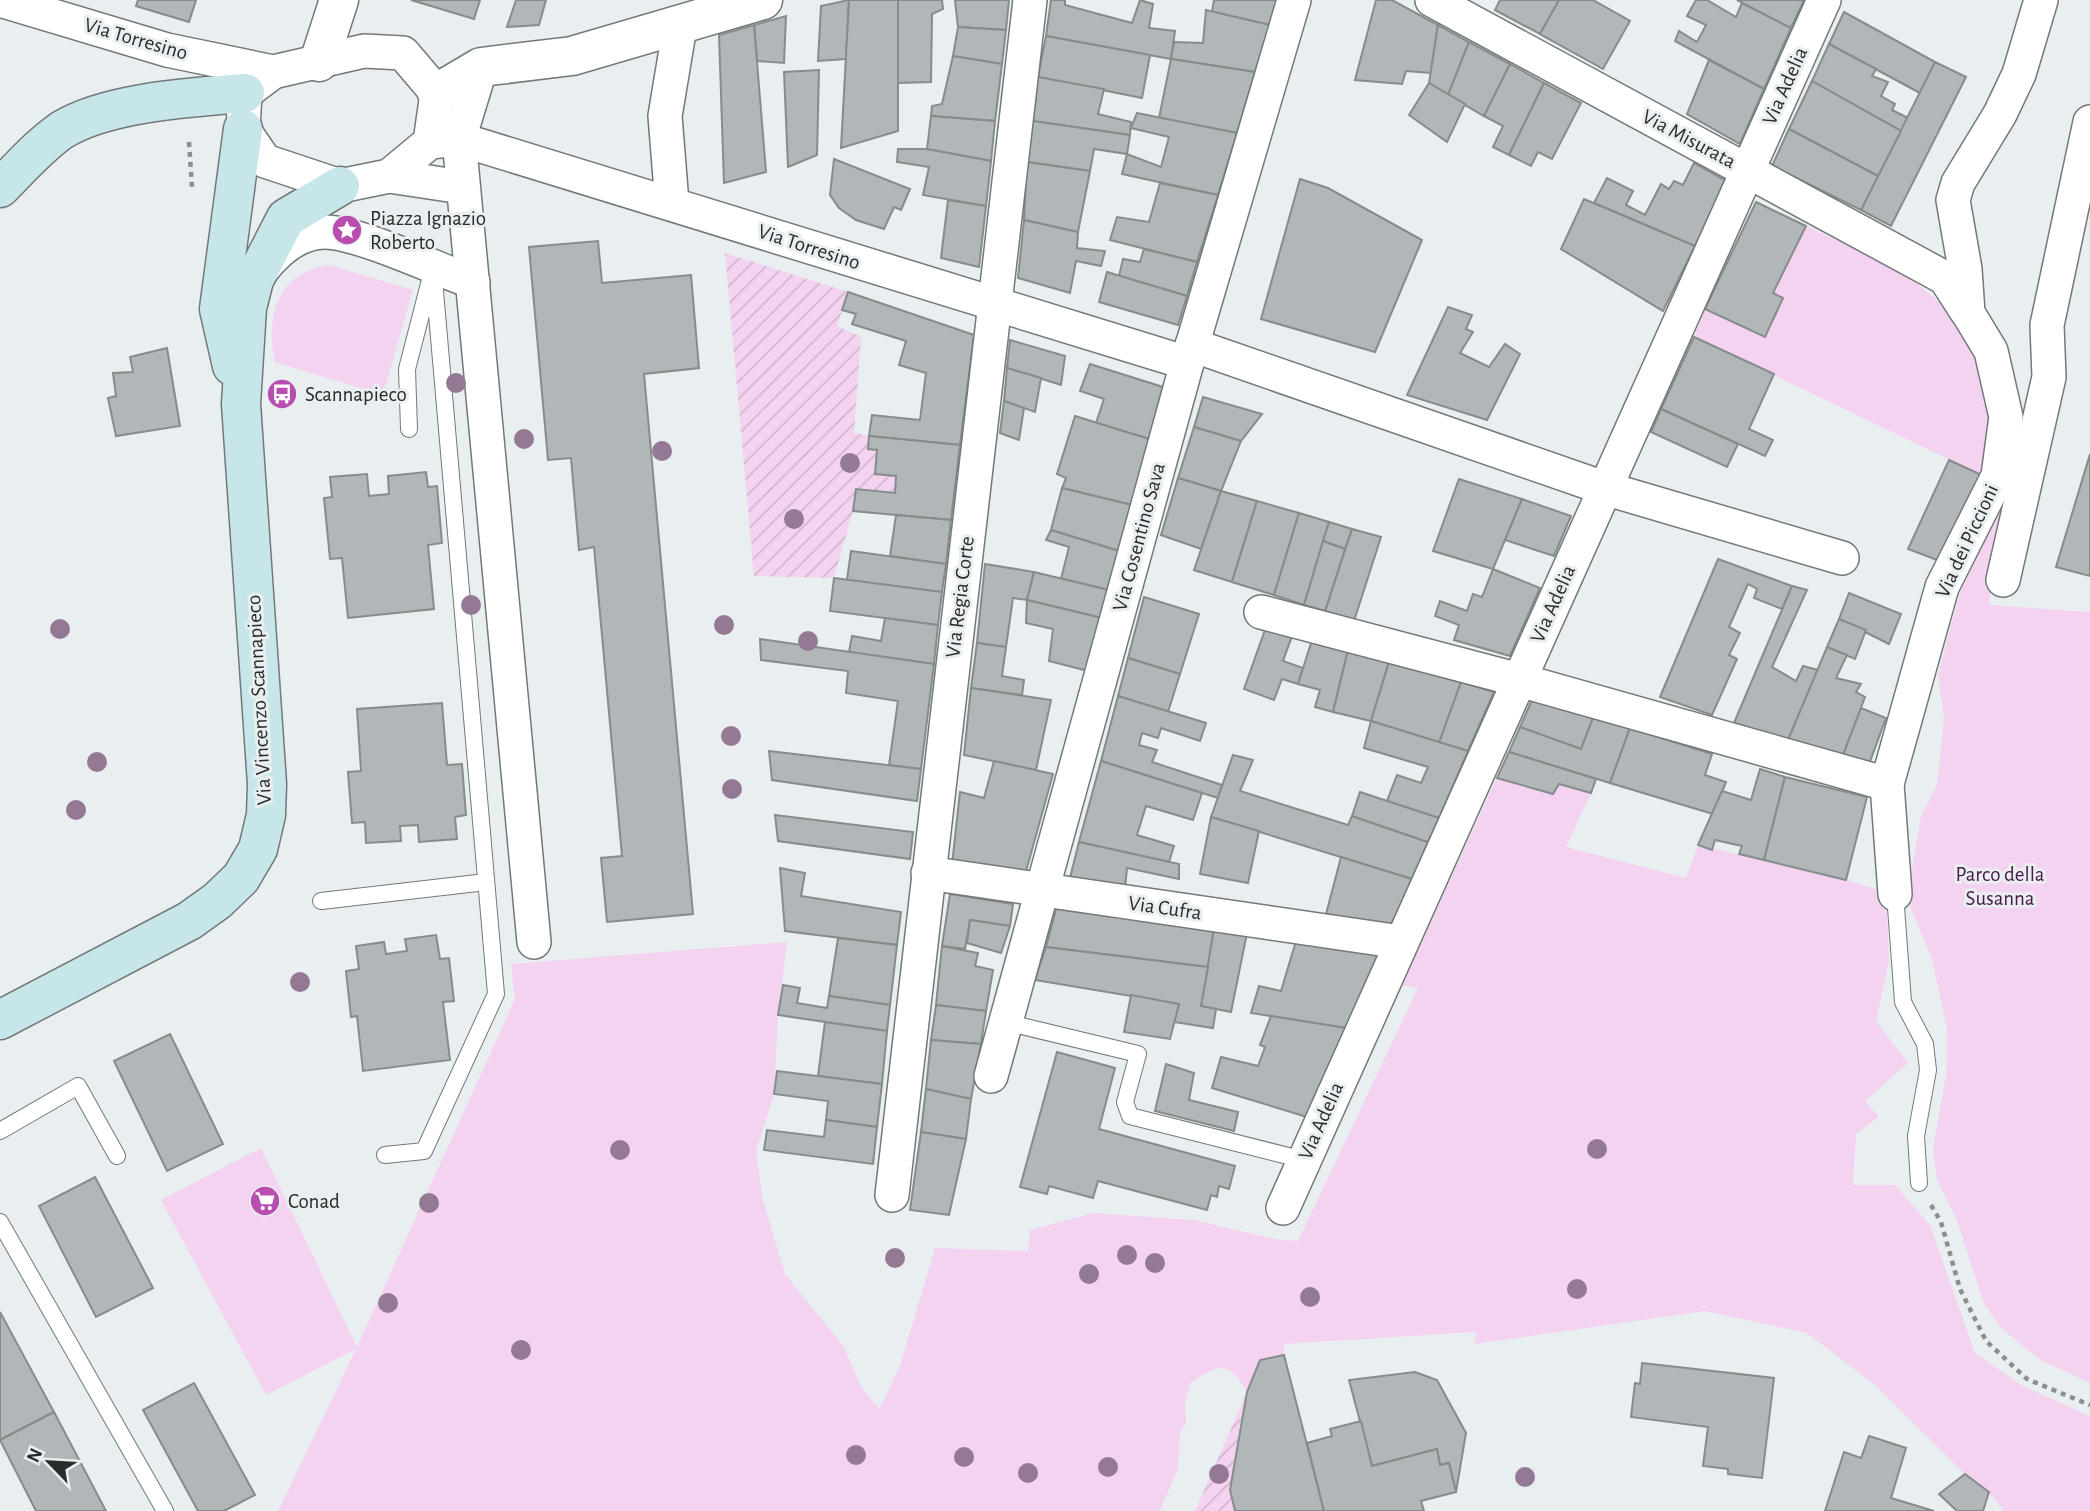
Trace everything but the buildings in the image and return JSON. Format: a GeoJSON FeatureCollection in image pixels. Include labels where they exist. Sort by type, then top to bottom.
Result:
{"type":"FeatureCollection","features":[{"type":"Feature","properties":{"kind":"main road"},"geometry":{"type":"LineString","coordinates":[[0,188],[42,146],[64,129],[99,115],[167,100],[254,98],[219,309],[241,404]]}},
{"type":"Feature","properties":{"kind":"main road"},"geometry":{"type":"LineString","coordinates":[[241,404],[247,308],[254,280],[286,218],[340,186]]}},
{"type":"Feature","properties":{"kind":"main road","name":"Via Vincenzo Scannapieco"},"geometry":{"type":"LineString","coordinates":[[0,1020],[189,921],[241,878],[258,849],[266,815],[267,784],[241,404]]}},
{"type":"Feature","properties":{"kind":"street","name":"Via Torresino"},"geometry":{"type":"LineString","coordinates":[[0,0],[167,50],[254,98]]}},
{"type":"Feature","properties":{"kind":"street"},"geometry":{"type":"LineString","coordinates":[[319,62],[339,0]]}},
{"type":"Feature","properties":{"kind":"street"},"geometry":{"type":"LineString","coordinates":[[437,93],[481,67],[572,56],[763,0]]}},
{"type":"Feature","properties":{"kind":"street","name":"Via Regia Corte"},"geometry":{"type":"LineString","coordinates":[[892,1195],[1030,0]]}},
{"type":"Feature","properties":{"kind":"street","name":"Via Cosentino Sava"},"geometry":{"type":"LineString","coordinates":[[991,1076],[1189,354],[1294,0]]}},
{"type":"Feature","properties":{"kind":"street","name":"Via Misurata"},"geometry":{"type":"LineString","coordinates":[[1432,0],[1945,278],[1968,313]]}},
{"type":"Feature","properties":{"kind":"street","name":"Via Adelia"},"geometry":{"type":"LineString","coordinates":[[1283,1208],[1824,0]]}},
{"type":"Feature","properties":{"kind":"street","name":"Via dei Piccioni"},"geometry":{"type":"LineString","coordinates":[[1895,894],[1887,784],[1942,587],[1998,476],[2006,417],[1991,351],[1968,313],[1965,269],[1953,200],[1958,183],[2000,114],[2019,74],[2041,0]]}},
{"type":"Feature","properties":{"kind":"street"},"geometry":{"type":"LineString","coordinates":[[672,203],[665,116],[680,26]]}},
{"type":"Feature","properties":{"kind":"street"},"geometry":{"type":"LineString","coordinates":[[462,187],[389,176],[340,186],[265,161],[254,98],[319,62],[364,51],[403,53],[437,93],[445,140],[462,187],[473,282],[534,942]]}},
{"type":"Feature","properties":{"kind":"street"},"geometry":{"type":"LineString","coordinates":[[389,176],[445,140],[481,67]]}},
{"type":"Feature","properties":{"kind":"street","name":"Via dei Piccioni"},"geometry":{"type":"LineString","coordinates":[[2003,580],[2049,377],[2047,325],[2090,122]]}},
{"type":"Feature","properties":{"kind":"street","name":"Via Torresino"},"geometry":{"type":"LineString","coordinates":[[445,140],[672,203],[994,305],[1189,354],[1604,488],[1842,558]]}},
{"type":"Feature","properties":{"kind":"street"},"geometry":{"type":"LineString","coordinates":[[254,280],[284,247],[324,232],[350,237],[473,282]]}},
{"type":"Feature","properties":{"kind":"street"},"geometry":{"type":"LineString","coordinates":[[1261,612],[1519,680],[1887,784]]}},
{"type":"Feature","properties":{"kind":"street","name":"Via Cufra"},"geometry":{"type":"LineString","coordinates":[[928,873],[1401,942]]}},
{"type":"Feature","properties":{"kind":"lane"},"geometry":{"type":"LineString","coordinates":[[409,429],[407,369],[433,268]]}},
{"type":"Feature","properties":{"kind":"lane"},"geometry":{"type":"LineString","coordinates":[[385,1155],[424,1151],[496,994],[433,268]]}},
{"type":"Feature","properties":{"kind":"lane"},"geometry":{"type":"LineString","coordinates":[[321,901],[486,882]]}},
{"type":"Feature","properties":{"kind":"lane"},"geometry":{"type":"LineString","coordinates":[[1895,894],[1903,1002],[1925,1044],[1928,1070],[1916,1136],[1919,1183]]}},
{"type":"Feature","properties":{"kind":"lane"},"geometry":{"type":"LineString","coordinates":[[1005,1022],[1138,1054],[1125,1102],[1130,1116],[1304,1160]]}},
{"type":"Feature","properties":{"kind":"lane"},"geometry":{"type":"LineString","coordinates":[[0,1131],[78,1086],[117,1156]]}},
{"type":"Feature","properties":{"kind":"lane"},"geometry":{"type":"LineString","coordinates":[[0,1222],[165,1511]]}},
{"type":"Feature","properties":{"kind":"path"},"geometry":{"type":"LineString","coordinates":[[189,142],[193,194]]}},
{"type":"Feature","properties":{"kind":"path"},"geometry":{"type":"LineString","coordinates":[[1919,1183],[1941,1222],[1960,1289],[1986,1341],[2027,1379],[2090,1405]]}},
{"type":"Feature","properties":{"kind":"green space"},"geometry":{"type":"Polygon","coordinates":[[[1806,226],[1864,253],[1916,283],[1958,324],[1974,350],[1992,410],[1993,433],[1988,478],[1694,337],[1705,309],[1765,337],[1773,293],[1806,226]]]}},
{"type":"Feature","properties":{"kind":"green space"},"geometry":{"type":"Polygon","coordinates":[[[725,253],[848,292],[837,326],[861,337],[854,433],[869,436],[896,476],[895,493],[856,489],[853,511],[834,578],[754,576],[725,253]]]}},
{"type":"Feature","properties":{"kind":"green space"},"geometry":{"type":"Polygon","coordinates":[[[329,265],[413,290],[383,395],[275,362],[272,329],[279,299],[286,287],[297,277],[311,269],[329,265]]]}},
{"type":"Feature","properties":{"kind":"green space","name":"Parco della Susanna"},"geometry":{"type":"Polygon","coordinates":[[[1999,514],[1989,605],[2090,612],[2090,1383],[2040,1360],[2001,1328],[1984,1304],[1956,1218],[1937,1180],[1933,1148],[1947,1069],[1947,1029],[1932,959],[1907,899],[1921,816],[1937,785],[1944,718],[1938,675],[1960,592],[1999,514]]]}},
{"type":"Feature","properties":{"kind":"green space"},"geometry":{"type":"Polygon","coordinates":[[[1497,778],[1553,794],[1559,785],[1591,793],[1566,847],[1686,878],[1698,845],[1886,892],[1889,961],[1876,1021],[1908,1063],[1865,1101],[1879,1117],[1856,1134],[1853,1185],[1895,1185],[1930,1225],[1975,1353],[2023,1386],[2090,1416],[2090,1511],[2004,1511],[1989,1492],[1965,1474],[1875,1385],[1807,1333],[1705,1311],[1475,1344],[1476,1332],[1284,1344],[1284,1355],[1260,1360],[1247,1392],[1235,1374],[1223,1368],[1209,1372],[1190,1383],[1185,1403],[1186,1424],[1180,1433],[1178,1468],[1160,1511],[278,1511],[356,1349],[266,1395],[161,1200],[261,1148],[357,1347],[515,999],[511,964],[787,942],[778,1015],[774,1094],[756,1151],[763,1200],[785,1274],[844,1347],[860,1385],[879,1409],[900,1366],[935,1248],[1028,1251],[1030,1230],[1093,1213],[1194,1220],[1274,1239],[1298,1241],[1418,988],[1402,985],[1497,778]]]}},
{"type":"Feature","properties":{"kind":"green space"},"geometry":{"type":"Polygon","coordinates":[[[1247,1392],[1230,1490],[1235,1511],[1195,1511],[1247,1392]]]}},
{"type":"Feature","properties":{"kind":"place","name":"Piazza Ignazio Roberto"},"geometry":{"type":"Point","coordinates":[347,230]}},
{"type":"Feature","properties":{"kind":"place","name":"Scannapieco"},"geometry":{"type":"Point","coordinates":[282,394]}},
{"type":"Feature","properties":{"kind":"place","name":"Conad"},"geometry":{"type":"Point","coordinates":[265,1201]}}]}
